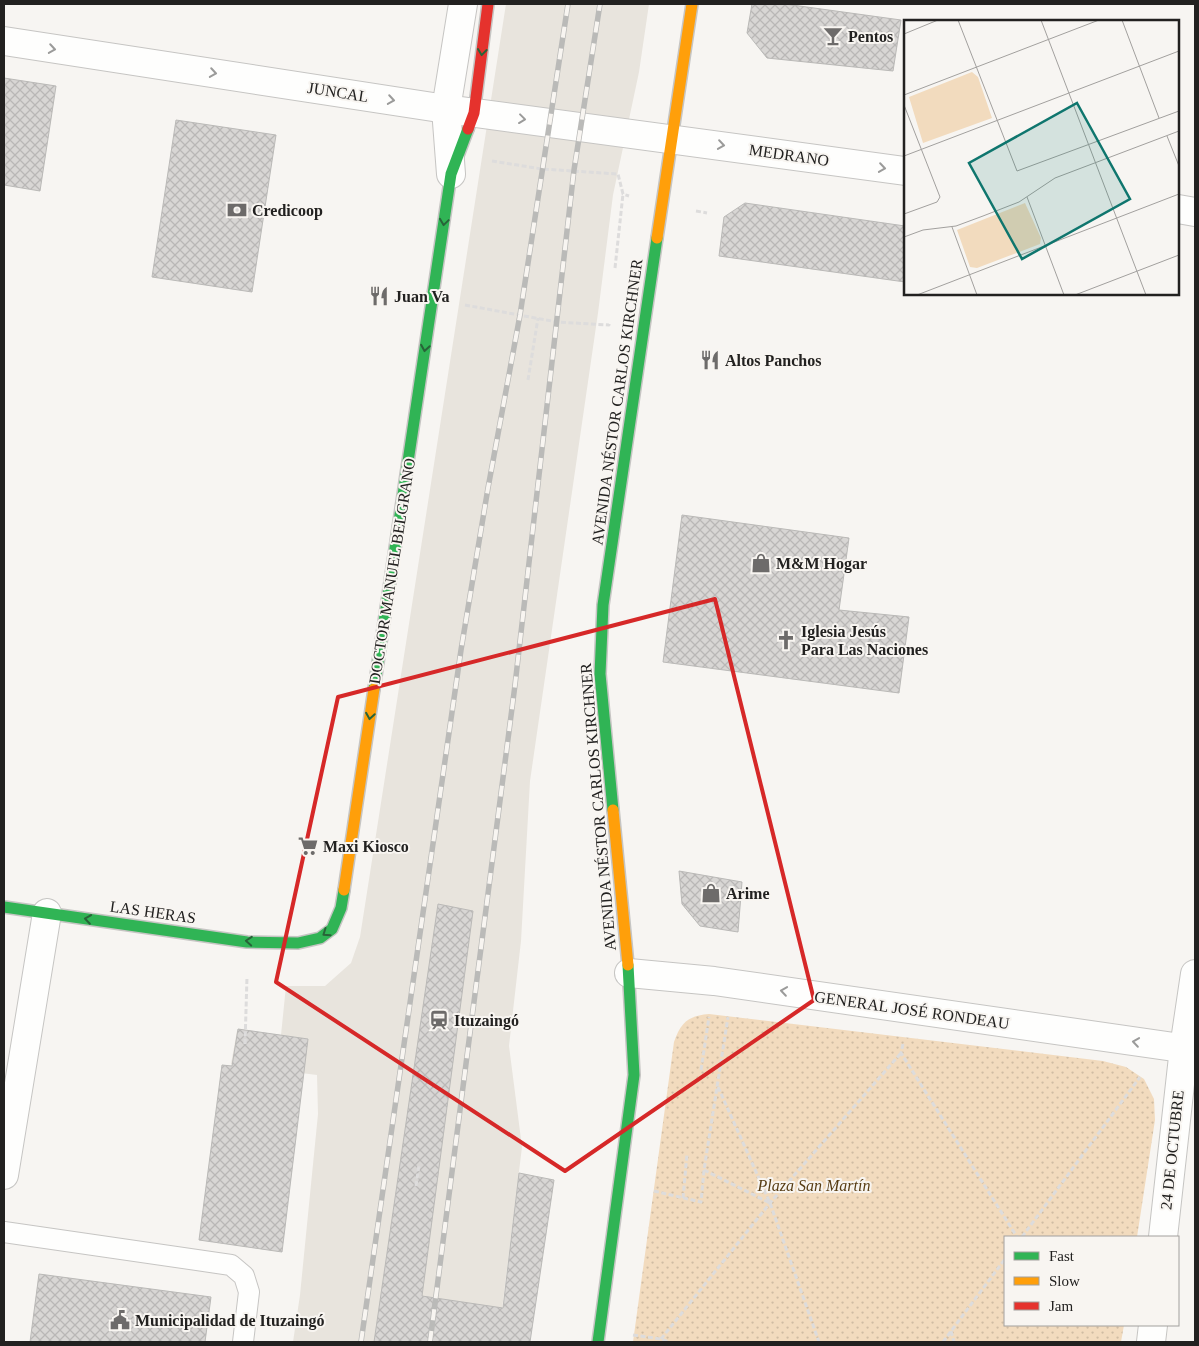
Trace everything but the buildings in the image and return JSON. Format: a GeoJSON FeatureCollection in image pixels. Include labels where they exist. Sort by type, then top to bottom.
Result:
{"type":"FeatureCollection","features":[{"type":"Feature","properties":{"kind":"main road","name":"DOCTOR MANUEL BELGRANO"},"geometry":{"type":"LineString","coordinates":[[298,943],[320,938],[332,929],[341,908],[451,174],[474,113],[488,4]]}},
{"type":"Feature","properties":{"kind":"main road","name":"AVENIDA NÉSTOR CARLOS KIRCHNER"},"geometry":{"type":"LineString","coordinates":[[598,1342],[634,1075],[629,973],[600,674],[603,605],[692,4]]}},
{"type":"Feature","properties":{"kind":"main road","name":"LAS HERAS"},"geometry":{"type":"LineString","coordinates":[[4,907],[247,942],[298,943]]}},
{"type":"Feature","properties":{"kind":"street","name":"DOCTOR MANUEL BELGRANO"},"geometry":{"type":"LineString","coordinates":[[451,174],[446,109],[463,4]]}},
{"type":"Feature","properties":{"kind":"street","name":"JUNCAL"},"geometry":{"type":"LineString","coordinates":[[4,41],[446,109],[673,139]]}},
{"type":"Feature","properties":{"kind":"street","name":"MEDRANO"},"geometry":{"type":"LineString","coordinates":[[673,139],[904,171]]}},
{"type":"Feature","properties":{"kind":"street"},"geometry":{"type":"LineString","coordinates":[[1179,210],[1195,212]]}},
{"type":"Feature","properties":{"kind":"street"},"geometry":{"type":"LineString","coordinates":[[4,1176],[47,913]]}},
{"type":"Feature","properties":{"kind":"street","name":"GENERAL JOSÉ RONDEAU"},"geometry":{"type":"LineString","coordinates":[[629,973],[724,983],[1181,1048]]}},
{"type":"Feature","properties":{"kind":"street","name":"24 DE OCTUBRE"},"geometry":{"type":"LineString","coordinates":[[1163,1236],[1181,1048],[1195,974]]}},
{"type":"Feature","properties":{"kind":"street"},"geometry":{"type":"LineString","coordinates":[[1151,1342],[1153,1326]]}},
{"type":"Feature","properties":{"kind":"lane"},"geometry":{"type":"LineString","coordinates":[[4,1232],[231,1265],[244,1276],[248,1292],[243,1342]]}},
{"type":"Feature","properties":{"kind":"path"},"geometry":{"type":"LineString","coordinates":[[451,174],[471,177],[479,160],[542,169],[618,174],[623,194],[615,269]]}},
{"type":"Feature","properties":{"kind":"path"},"geometry":{"type":"LineString","coordinates":[[623,194],[707,213]]}},
{"type":"Feature","properties":{"kind":"path"},"geometry":{"type":"LineString","coordinates":[[433,300],[557,322],[609,325],[610,316]]}},
{"type":"Feature","properties":{"kind":"path"},"geometry":{"type":"LineString","coordinates":[[528,380],[538,318]]}},
{"type":"Feature","properties":{"kind":"path"},"geometry":{"type":"LineString","coordinates":[[245,1044],[247,942]]}},
{"type":"Feature","properties":{"kind":"path"},"geometry":{"type":"LineString","coordinates":[[700,1070],[724,983]]}},
{"type":"Feature","properties":{"kind":"path"},"geometry":{"type":"LineString","coordinates":[[620,1184],[701,1202],[717,1086],[724,983]]}},
{"type":"Feature","properties":{"kind":"path"},"geometry":{"type":"LineString","coordinates":[[661,1339],[770,1204],[901,1053],[912,1010]]}},
{"type":"Feature","properties":{"kind":"path"},"geometry":{"type":"LineString","coordinates":[[1023,1236],[1181,1048]]}},
{"type":"Feature","properties":{"kind":"path"},"geometry":{"type":"LineString","coordinates":[[901,1053],[1016,1236]]}},
{"type":"Feature","properties":{"kind":"path"},"geometry":{"type":"LineString","coordinates":[[717,1086],[770,1204],[819,1342]]}},
{"type":"Feature","properties":{"kind":"path"},"geometry":{"type":"LineString","coordinates":[[683,1198],[687,1154]]}},
{"type":"Feature","properties":{"kind":"path"},"geometry":{"type":"LineString","coordinates":[[416,1186],[419,1165]]}},
{"type":"Feature","properties":{"kind":"path"},"geometry":{"type":"LineString","coordinates":[[704,1170],[770,1204]]}},
{"type":"Feature","properties":{"kind":"path"},"geometry":{"type":"LineString","coordinates":[[943,1342],[1004,1260]]}},
{"type":"Feature","properties":{"kind":"path"},"geometry":{"type":"LineString","coordinates":[[951,1331],[954,1342]]}},
{"type":"Feature","properties":{"kind":"highlighted area"},"geometry":{"type":"Polygon","coordinates":[[[715,599],[814,1000],[565,1171],[276,982],[338,697],[715,599]]]}},
{"type":"Feature","properties":{"kind":"shaded area"},"geometry":{"type":"Polygon","coordinates":[[[506,4],[649,4],[639,72],[613,195],[598,313],[530,781],[521,941],[509,1046],[522,1147],[498,1342],[293,1342],[300,1295],[318,1114],[317,1075],[231,1064],[237,1031],[281,1035],[286,986],[325,986],[351,963],[360,937],[506,4]]]}},
{"type":"Feature","properties":{"kind":"green space","name":"Plaza San Martín"},"geometry":{"type":"Polygon","coordinates":[[[709,1014],[1103,1061],[1126,1067],[1144,1079],[1154,1099],[1155,1120],[1137,1236],[1004,1236],[1004,1326],[1124,1326],[1121,1342],[633,1342],[674,1042],[679,1029],[686,1021],[696,1016],[709,1014]]]}},
{"type":"Feature","properties":{"kind":"railway"},"geometry":{"type":"LineString","coordinates":[[361,1342],[461,650],[488,488],[520,315],[568,4]]}},
{"type":"Feature","properties":{"kind":"railway"},"geometry":{"type":"LineString","coordinates":[[430,1342],[515,685],[574,170],[600,4]]}},
{"type":"Feature","properties":{"kind":"traffic: fast"},"geometry":{"type":"LineString","coordinates":[[374,689],[451,174],[468,129]]}},
{"type":"Feature","properties":{"kind":"traffic: fast"},"geometry":{"type":"LineString","coordinates":[[613,810],[600,674],[603,605],[657,238]]}},
{"type":"Feature","properties":{"kind":"traffic: fast"},"geometry":{"type":"LineString","coordinates":[[4,907],[247,942],[298,943],[320,938],[332,929],[341,908],[344,890]]}},
{"type":"Feature","properties":{"kind":"traffic: fast"},"geometry":{"type":"LineString","coordinates":[[598,1342],[634,1075],[628,965]]}},
{"type":"Feature","properties":{"kind":"traffic: slow"},"geometry":{"type":"LineString","coordinates":[[657,238],[692,4]]}},
{"type":"Feature","properties":{"kind":"traffic: slow"},"geometry":{"type":"LineString","coordinates":[[344,890],[374,689]]}},
{"type":"Feature","properties":{"kind":"traffic: slow"},"geometry":{"type":"LineString","coordinates":[[613,810],[628,965]]}},
{"type":"Feature","properties":{"kind":"traffic: jam"},"geometry":{"type":"LineString","coordinates":[[468,129],[474,113],[488,4]]}},
{"type":"Feature","properties":{"kind":"place","name":"Pentos"},"geometry":{"type":"Point","coordinates":[833,36]}},
{"type":"Feature","properties":{"kind":"place","name":"Credicoop"},"geometry":{"type":"Point","coordinates":[237,210]}},
{"type":"Feature","properties":{"kind":"place","name":"Juan Va"},"geometry":{"type":"Point","coordinates":[379,296]}},
{"type":"Feature","properties":{"kind":"place","name":"Altos Panchos"},"geometry":{"type":"Point","coordinates":[710,360]}},
{"type":"Feature","properties":{"kind":"place","name":"M&M Hogar"},"geometry":{"type":"Point","coordinates":[761,563]}},
{"type":"Feature","properties":{"kind":"place","name":"Iglesia Jesús Para Las Naciones"},"geometry":{"type":"Point","coordinates":[786,640]}},
{"type":"Feature","properties":{"kind":"place","name":"Maxi Kiosco"},"geometry":{"type":"Point","coordinates":[308,846]}},
{"type":"Feature","properties":{"kind":"place","name":"Arime"},"geometry":{"type":"Point","coordinates":[711,893]}},
{"type":"Feature","properties":{"kind":"place","name":"Ituzaingó"},"geometry":{"type":"Point","coordinates":[439,1020]}},
{"type":"Feature","properties":{"kind":"place","name":"Municipalidad de Ituzaingó"},"geometry":{"type":"Point","coordinates":[120,1320]}}]}
